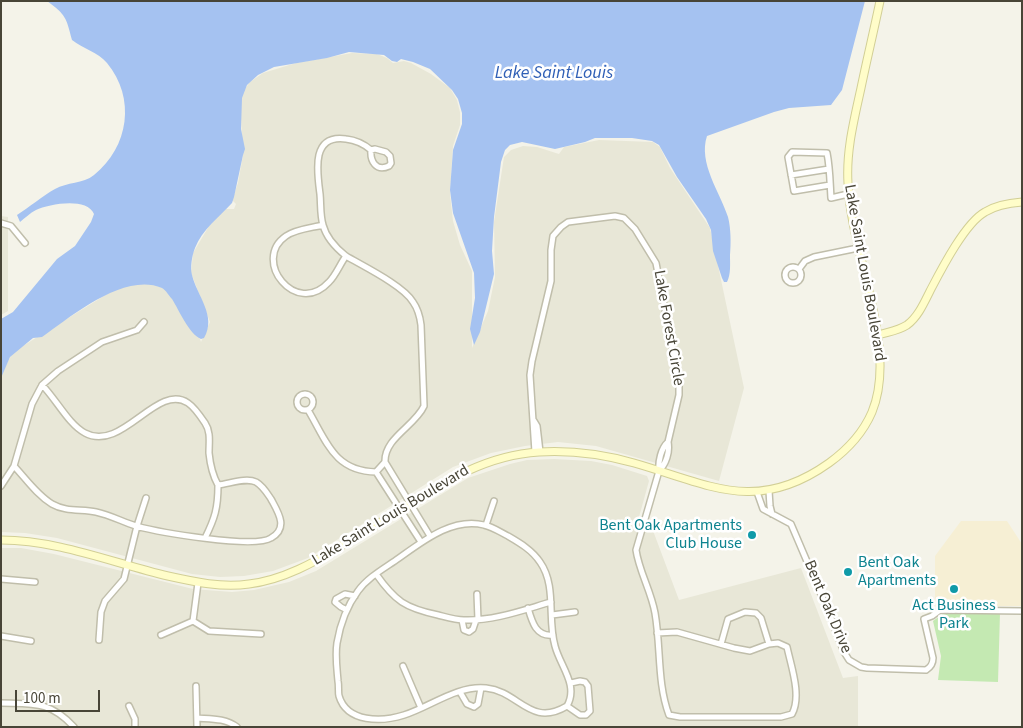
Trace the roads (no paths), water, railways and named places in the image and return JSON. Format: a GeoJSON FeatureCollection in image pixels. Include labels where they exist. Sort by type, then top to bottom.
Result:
{"type":"FeatureCollection","features":[{"type":"Feature","properties":{"kind":"main road","name":"Lake Saint Louis Boulevard"},"geometry":{"type":"LineString","coordinates":[[1,540],[25,540],[53,545],[127,566],[198,583],[250,584],[274,579],[315,562],[451,478],[475,466],[512,454],[586,452],[626,461],[714,488],[730,491],[769,491],[808,477],[838,456],[860,433],[872,412],[879,387],[878,335],[848,194],[848,153],[880,1]]}},
{"type":"Feature","properties":{"kind":"main road"},"geometry":{"type":"LineString","coordinates":[[878,335],[901,328],[918,314],[943,266],[965,232],[983,212],[1004,204],[1022,202]]}},
{"type":"Feature","properties":{"kind":"street"},"geometry":{"type":"LineString","coordinates":[[371,150],[370,156],[375,166],[380,168],[389,166],[391,163],[390,156],[380,150],[371,150],[354,140],[341,138],[330,141],[322,148],[317,158],[317,168],[323,225],[329,238],[346,256],[405,292],[413,301],[419,314],[424,406],[420,415],[388,447],[385,462],[430,536]]}},
{"type":"Feature","properties":{"kind":"street"},"geometry":{"type":"LineString","coordinates":[[830,185],[794,191],[788,157],[792,152],[827,152],[829,169],[831,198],[848,194]]}},
{"type":"Feature","properties":{"kind":"street"},"geometry":{"type":"LineString","coordinates":[[791,175],[829,169]]}},
{"type":"Feature","properties":{"kind":"street","name":"Lake Forest Circle"},"geometry":{"type":"LineString","coordinates":[[537,452],[537,426],[534,421],[530,374],[551,281],[551,250],[554,236],[568,222],[615,216],[624,218],[635,229],[656,263],[679,382],[680,395],[668,442],[669,447],[664,466],[659,471],[636,550],[637,559],[649,590],[657,632],[664,701],[669,716],[781,717],[792,714],[797,706],[787,647],[778,643],[769,644]]}},
{"type":"Feature","properties":{"kind":"street"},"geometry":{"type":"LineString","coordinates":[[1,223],[11,226],[25,243]]}},
{"type":"Feature","properties":{"kind":"street"},"geometry":{"type":"LineString","coordinates":[[323,225],[285,236],[277,247],[274,257],[275,270],[281,283],[297,293],[309,293],[320,289],[329,282],[346,256]]}},
{"type":"Feature","properties":{"kind":"street"},"geometry":{"type":"LineString","coordinates":[[799,269],[805,261],[814,257],[858,248]]}},
{"type":"Feature","properties":{"kind":"street"},"geometry":{"type":"LineString","coordinates":[[1,486],[14,466],[32,404],[42,385],[58,370],[102,342],[137,330],[144,322]]}},
{"type":"Feature","properties":{"kind":"street"},"geometry":{"type":"LineString","coordinates":[[42,385],[75,426],[85,433],[96,437],[108,436],[120,431],[144,413],[167,401],[177,399],[188,403],[206,425],[209,433],[210,454],[218,485],[218,506],[205,538]]}},
{"type":"Feature","properties":{"kind":"street"},"geometry":{"type":"LineString","coordinates":[[308,410],[341,462],[358,470],[376,472]]}},
{"type":"Feature","properties":{"kind":"street"},"geometry":{"type":"LineString","coordinates":[[376,472],[385,462]]}},
{"type":"Feature","properties":{"kind":"street"},"geometry":{"type":"LineString","coordinates":[[14,466],[38,493],[52,504],[69,510],[97,512],[137,526],[224,542],[268,540],[277,534],[281,526],[280,516],[266,490],[258,483],[248,481],[218,485]]}},
{"type":"Feature","properties":{"kind":"street"},"geometry":{"type":"LineString","coordinates":[[376,472],[421,542]]}},
{"type":"Feature","properties":{"kind":"street"},"geometry":{"type":"LineString","coordinates":[[769,491],[772,514]]}},
{"type":"Feature","properties":{"kind":"street","name":"Bent Oak Drive"},"geometry":{"type":"LineString","coordinates":[[757,492],[763,509],[791,524],[844,652],[850,660],[862,667],[926,670],[930,668],[933,664],[933,658],[924,619],[940,610],[1022,610]]}},
{"type":"Feature","properties":{"kind":"street"},"geometry":{"type":"LineString","coordinates":[[99,640],[103,607],[124,579],[146,498]]}},
{"type":"Feature","properties":{"kind":"street"},"geometry":{"type":"LineString","coordinates":[[486,526],[494,501]]}},
{"type":"Feature","properties":{"kind":"street"},"geometry":{"type":"LineString","coordinates":[[459,525],[486,526],[523,545],[535,556],[544,568],[548,582],[555,647],[570,683],[572,693],[567,706],[557,713],[546,715],[534,714],[503,694],[487,688],[481,688],[460,692],[403,716],[384,719],[363,718],[348,712],[339,696],[336,650],[347,610],[358,590],[376,574],[430,536],[459,525]]}},
{"type":"Feature","properties":{"kind":"street"},"geometry":{"type":"LineString","coordinates":[[376,574],[390,593],[405,605],[420,611],[462,620],[489,619],[551,602]]}},
{"type":"Feature","properties":{"kind":"street"},"geometry":{"type":"LineString","coordinates":[[1,579],[34,582]]}},
{"type":"Feature","properties":{"kind":"street"},"geometry":{"type":"LineString","coordinates":[[193,621],[198,583]]}},
{"type":"Feature","properties":{"kind":"street"},"geometry":{"type":"LineString","coordinates":[[347,610],[341,608],[335,602],[336,599],[345,594],[355,596]]}},
{"type":"Feature","properties":{"kind":"street"},"geometry":{"type":"LineString","coordinates":[[462,620],[464,630],[469,632],[473,629],[477,620],[477,594]]}},
{"type":"Feature","properties":{"kind":"street"},"geometry":{"type":"LineString","coordinates":[[528,608],[532,621],[539,632],[553,635]]}},
{"type":"Feature","properties":{"kind":"street"},"geometry":{"type":"LineString","coordinates":[[552,615],[575,612]]}},
{"type":"Feature","properties":{"kind":"street"},"geometry":{"type":"LineString","coordinates":[[657,632],[677,632],[734,648],[750,651],[769,644],[761,618],[756,613],[745,612],[728,619],[722,644]]}},
{"type":"Feature","properties":{"kind":"street"},"geometry":{"type":"LineString","coordinates":[[193,621],[209,630],[261,634]]}},
{"type":"Feature","properties":{"kind":"street"},"geometry":{"type":"LineString","coordinates":[[161,635],[193,621]]}},
{"type":"Feature","properties":{"kind":"street"},"geometry":{"type":"LineString","coordinates":[[1,636],[30,641]]}},
{"type":"Feature","properties":{"kind":"street"},"geometry":{"type":"LineString","coordinates":[[403,666],[421,708]]}},
{"type":"Feature","properties":{"kind":"street"},"geometry":{"type":"LineString","coordinates":[[567,706],[580,715],[586,715],[590,711],[588,686],[585,682],[580,681],[570,683]]}},
{"type":"Feature","properties":{"kind":"street"},"geometry":{"type":"LineString","coordinates":[[196,686],[197,727]]}},
{"type":"Feature","properties":{"kind":"street"},"geometry":{"type":"LineString","coordinates":[[460,692],[467,704],[474,707],[478,704],[481,688]]}},
{"type":"Feature","properties":{"kind":"street"},"geometry":{"type":"LineString","coordinates":[[1,703],[40,704],[51,708],[66,718],[74,727]]}},
{"type":"Feature","properties":{"kind":"street"},"geometry":{"type":"LineString","coordinates":[[129,706],[136,719],[135,727]]}},
{"type":"Feature","properties":{"kind":"street"},"geometry":{"type":"LineString","coordinates":[[197,718],[218,720],[237,727]]}},
{"type":"Feature","properties":{"kind":"water","name":"Lake Saint Louis"},"geometry":{"type":"Polygon","coordinates":[[[47,1],[865,1],[842,90],[831,105],[789,108],[707,136],[705,157],[730,226],[730,269],[727,282],[724,282],[722,278],[713,251],[711,230],[706,219],[677,177],[659,145],[652,141],[632,138],[595,138],[555,149],[522,142],[510,145],[505,150],[501,162],[494,217],[492,251],[494,274],[480,332],[474,345],[470,329],[475,298],[474,273],[453,213],[450,190],[453,150],[462,124],[462,113],[458,99],[452,90],[430,69],[401,59],[397,62],[392,61],[384,55],[349,52],[327,58],[274,67],[258,75],[247,85],[242,98],[241,129],[245,149],[234,197],[232,203],[202,235],[192,258],[191,269],[194,283],[207,314],[207,330],[204,338],[201,339],[192,332],[172,299],[162,288],[147,285],[131,286],[99,299],[42,337],[33,338],[10,357],[1,378],[1,319],[13,312],[57,259],[75,246],[91,222],[94,214],[84,205],[67,203],[36,210],[20,222],[17,215],[55,189],[85,180],[94,175],[106,164],[115,151],[125,122],[125,106],[122,91],[107,63],[95,53],[72,40],[64,17],[47,1]]]}},
{"type":"Feature","properties":{"kind":"place","name":"Bent Oak Apartments Club House"},"geometry":{"type":"Point","coordinates":[752,535]}},
{"type":"Feature","properties":{"kind":"place","name":"Bent Oak Apartments"},"geometry":{"type":"Point","coordinates":[848,572]}},
{"type":"Feature","properties":{"kind":"place","name":"Act Business Park"},"geometry":{"type":"Point","coordinates":[954,589]}}]}
